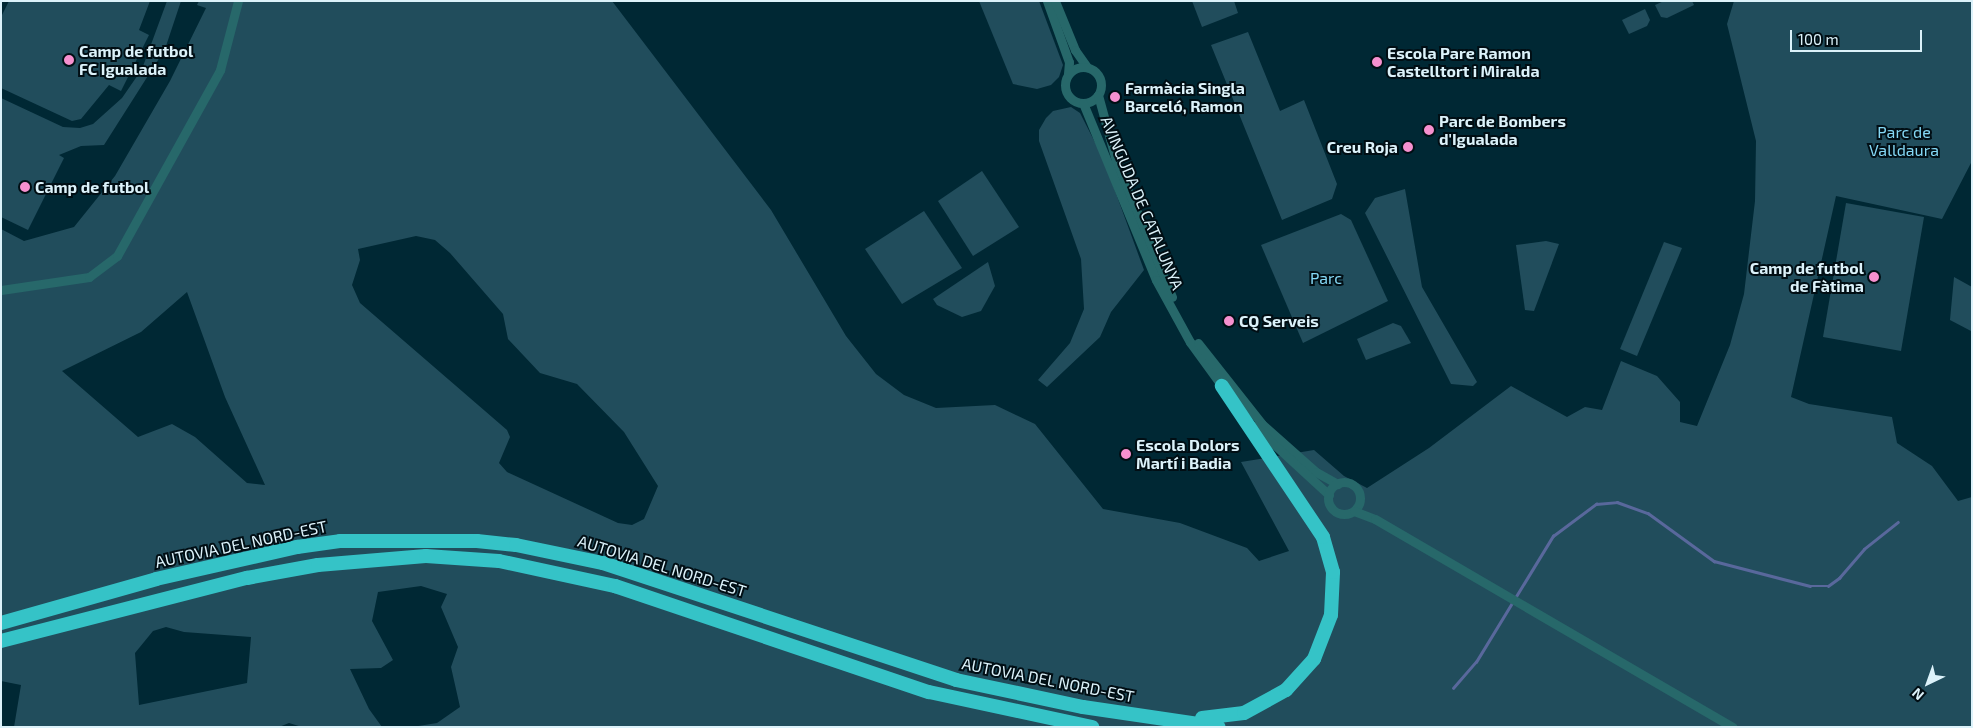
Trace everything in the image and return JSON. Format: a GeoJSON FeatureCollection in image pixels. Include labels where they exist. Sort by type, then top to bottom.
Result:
{"type":"FeatureCollection","features":[{"type":"Feature","properties":{"kind":"highway"},"geometry":{"type":"LineString","coordinates":[[1142,716],[1225,717],[1262,706],[1300,678],[1314,659],[1331,615],[1334,572],[1322,537],[1307,508],[1222,386]]}},
{"type":"Feature","properties":{"kind":"highway","name":"AUTOVIA DEL NORD-EST"},"geometry":{"type":"LineString","coordinates":[[1,623],[156,579],[297,547],[340,541],[476,541],[516,545],[611,565],[956,680],[1142,716],[1219,727]]}},
{"type":"Feature","properties":{"kind":"highway","name":"AUTOVIA DEL NORD-EST"},"geometry":{"type":"LineString","coordinates":[[1,641],[247,578],[318,565],[426,556],[499,561],[615,586],[929,692],[1092,727]]}},
{"type":"Feature","properties":{"kind":"street"},"geometry":{"type":"LineString","coordinates":[[1,290],[89,278],[117,256],[220,70],[238,1]]}},
{"type":"Feature","properties":{"kind":"street"},"geometry":{"type":"LineString","coordinates":[[1047,1],[1069,62],[1068,74],[1064,85],[1067,95],[1083,103],[1098,94],[1100,78],[1087,67],[1075,50],[1055,1]]}},
{"type":"Feature","properties":{"kind":"street"},"geometry":{"type":"LineString","coordinates":[[1068,74],[1076,68],[1087,67]]}},
{"type":"Feature","properties":{"kind":"street","name":"AVINGUDA DE CATALUNYA"},"geometry":{"type":"LineString","coordinates":[[1098,94],[1116,161],[1167,288],[1192,335],[1262,424],[1316,472],[1338,484]]}},
{"type":"Feature","properties":{"kind":"street","name":"AVINGUDA DE CATALUNYA"},"geometry":{"type":"LineString","coordinates":[[1083,103],[1156,280],[1190,342],[1222,386],[1258,429],[1329,495]]}},
{"type":"Feature","properties":{"kind":"street"},"geometry":{"type":"LineString","coordinates":[[1375,519],[1360,503],[1354,485],[1338,484],[1329,495],[1336,512],[1354,511],[1375,519],[1449,564],[1733,727]]}},
{"type":"Feature","properties":{"kind":"street"},"geometry":{"type":"LineString","coordinates":[[1354,511],[1360,503]]}},
{"type":"Feature","properties":{"kind":"green space","name":"Camp de futbol FC Igualada"},"geometry":{"type":"Polygon","coordinates":[[[9,1],[150,1],[139,30],[149,35],[121,91],[109,85],[81,119],[72,121],[1,88],[1,17],[9,1]]]}},
{"type":"Feature","properties":{"kind":"green space"},"geometry":{"type":"Polygon","coordinates":[[[167,1],[181,1],[165,49],[104,145],[81,146],[59,155],[64,158],[28,230],[1,217],[1,98],[63,127],[80,128],[93,124],[122,98],[142,69],[167,1]]]}},
{"type":"Feature","properties":{"kind":"green space","name":"Parc de Valldaura"},"geometry":{"type":"Polygon","coordinates":[[[199,1],[612,1],[771,210],[846,336],[876,374],[904,395],[936,408],[995,405],[1035,424],[1103,509],[1180,523],[1247,548],[1259,561],[1289,551],[1241,462],[1314,450],[1344,476],[1367,488],[1429,448],[1511,386],[1567,417],[1585,407],[1602,410],[1621,361],[1657,376],[1680,402],[1680,422],[1697,426],[1730,345],[1744,294],[1755,201],[1756,141],[1727,24],[1734,1],[1972,1],[1972,161],[1942,219],[1836,196],[1791,397],[1809,404],[1892,417],[1897,443],[1932,466],[1958,501],[1972,497],[1972,727],[412,727],[437,723],[460,707],[451,667],[458,647],[441,607],[447,594],[421,586],[378,592],[372,621],[393,660],[381,668],[350,669],[369,709],[382,727],[302,727],[289,723],[279,727],[14,727],[21,685],[1,681],[1,229],[24,241],[74,227],[115,176],[170,81],[206,8],[197,5],[199,1]],[[416,236],[358,249],[360,260],[352,285],[360,303],[507,430],[510,437],[499,463],[507,472],[618,523],[632,525],[644,519],[658,486],[624,432],[577,384],[540,373],[508,339],[503,314],[450,253],[435,240],[416,236]],[[187,292],[141,332],[62,371],[138,437],[172,424],[195,437],[247,483],[265,485],[225,397],[187,292]],[[166,627],[153,631],[135,653],[139,705],[247,683],[251,637],[184,632],[166,627]]]}},
{"type":"Feature","properties":{"kind":"green space"},"geometry":{"type":"Polygon","coordinates":[[[979,1],[1039,1],[1063,65],[1059,77],[1051,85],[1037,89],[1013,84],[979,1]]]}},
{"type":"Feature","properties":{"kind":"green space"},"geometry":{"type":"Polygon","coordinates":[[[1192,1],[1234,1],[1238,13],[1202,27],[1192,1]]]}},
{"type":"Feature","properties":{"kind":"green space"},"geometry":{"type":"Polygon","coordinates":[[[1664,1],[1692,1],[1694,5],[1667,18],[1661,17],[1655,5],[1664,1]]]}},
{"type":"Feature","properties":{"kind":"green space"},"geometry":{"type":"Polygon","coordinates":[[[1645,9],[1650,20],[1647,26],[1629,34],[1622,20],[1645,9]]]}},
{"type":"Feature","properties":{"kind":"green space"},"geometry":{"type":"Polygon","coordinates":[[[1248,32],[1280,111],[1304,100],[1337,184],[1332,199],[1282,220],[1211,45],[1248,32]]]}},
{"type":"Feature","properties":{"kind":"green space"},"geometry":{"type":"Polygon","coordinates":[[[1071,107],[1080,113],[1103,158],[1144,270],[1111,312],[1100,337],[1047,387],[1038,380],[1070,343],[1084,309],[1081,259],[1039,141],[1039,130],[1046,118],[1053,111],[1071,107]]]}},
{"type":"Feature","properties":{"kind":"green space"},"geometry":{"type":"Polygon","coordinates":[[[982,171],[1019,227],[973,256],[938,201],[982,171]]]}},
{"type":"Feature","properties":{"kind":"green space"},"geometry":{"type":"Polygon","coordinates":[[[1405,189],[1422,287],[1477,382],[1473,386],[1451,384],[1365,213],[1375,198],[1405,189]]]}},
{"type":"Feature","properties":{"kind":"green space","name":"Camp de futbol de Fàtima"},"geometry":{"type":"Polygon","coordinates":[[[1846,203],[1924,217],[1901,351],[1823,337],[1846,203]]]}},
{"type":"Feature","properties":{"kind":"green space"},"geometry":{"type":"Polygon","coordinates":[[[924,211],[962,268],[902,304],[865,249],[924,211]]]}},
{"type":"Feature","properties":{"kind":"green space","name":"Parc"},"geometry":{"type":"Polygon","coordinates":[[[1341,214],[1351,220],[1388,301],[1303,343],[1261,245],[1341,214]]]}},
{"type":"Feature","properties":{"kind":"green space"},"geometry":{"type":"Polygon","coordinates":[[[1546,241],[1559,244],[1534,311],[1525,310],[1516,245],[1546,241]]]}},
{"type":"Feature","properties":{"kind":"green space"},"geometry":{"type":"Polygon","coordinates":[[[1664,242],[1682,248],[1637,356],[1620,349],[1664,242]]]}},
{"type":"Feature","properties":{"kind":"green space"},"geometry":{"type":"Polygon","coordinates":[[[988,262],[995,286],[981,311],[962,317],[937,305],[933,299],[988,262]]]}},
{"type":"Feature","properties":{"kind":"green space"},"geometry":{"type":"Polygon","coordinates":[[[1954,277],[1972,287],[1971,331],[1950,320],[1954,277]]]}},
{"type":"Feature","properties":{"kind":"green space"},"geometry":{"type":"Polygon","coordinates":[[[1393,323],[1401,326],[1411,343],[1366,360],[1357,339],[1393,323]]]}},
{"type":"Feature","properties":{"kind":"waterway"},"geometry":{"type":"LineString","coordinates":[[1453,688],[1476,662],[1553,536],[1596,504],[1617,502],[1648,513],[1714,561],[1810,586],[1828,586],[1839,578],[1864,549],[1898,522]]}},
{"type":"Feature","properties":{"kind":"place","name":"Camp de futbol FC Igualada"},"geometry":{"type":"Point","coordinates":[69,60]}},
{"type":"Feature","properties":{"kind":"place","name":"Escola Pare Ramon Castelltort i Miralda"},"geometry":{"type":"Point","coordinates":[1377,62]}},
{"type":"Feature","properties":{"kind":"place","name":"Farmàcia Singla Barceló, Ramon"},"geometry":{"type":"Point","coordinates":[1115,97]}},
{"type":"Feature","properties":{"kind":"place","name":"Parc de Bombers d'Igualada"},"geometry":{"type":"Point","coordinates":[1429,130]}},
{"type":"Feature","properties":{"kind":"place","name":"Creu Roja"},"geometry":{"type":"Point","coordinates":[1408,147]}},
{"type":"Feature","properties":{"kind":"place","name":"Camp de futbol"},"geometry":{"type":"Point","coordinates":[25,187]}},
{"type":"Feature","properties":{"kind":"place","name":"Camp de futbol de Fàtima"},"geometry":{"type":"Point","coordinates":[1874,277]}},
{"type":"Feature","properties":{"kind":"place","name":"CQ Serveis"},"geometry":{"type":"Point","coordinates":[1229,321]}},
{"type":"Feature","properties":{"kind":"place","name":"Escola Dolors Martí i Badia"},"geometry":{"type":"Point","coordinates":[1126,454]}}]}
